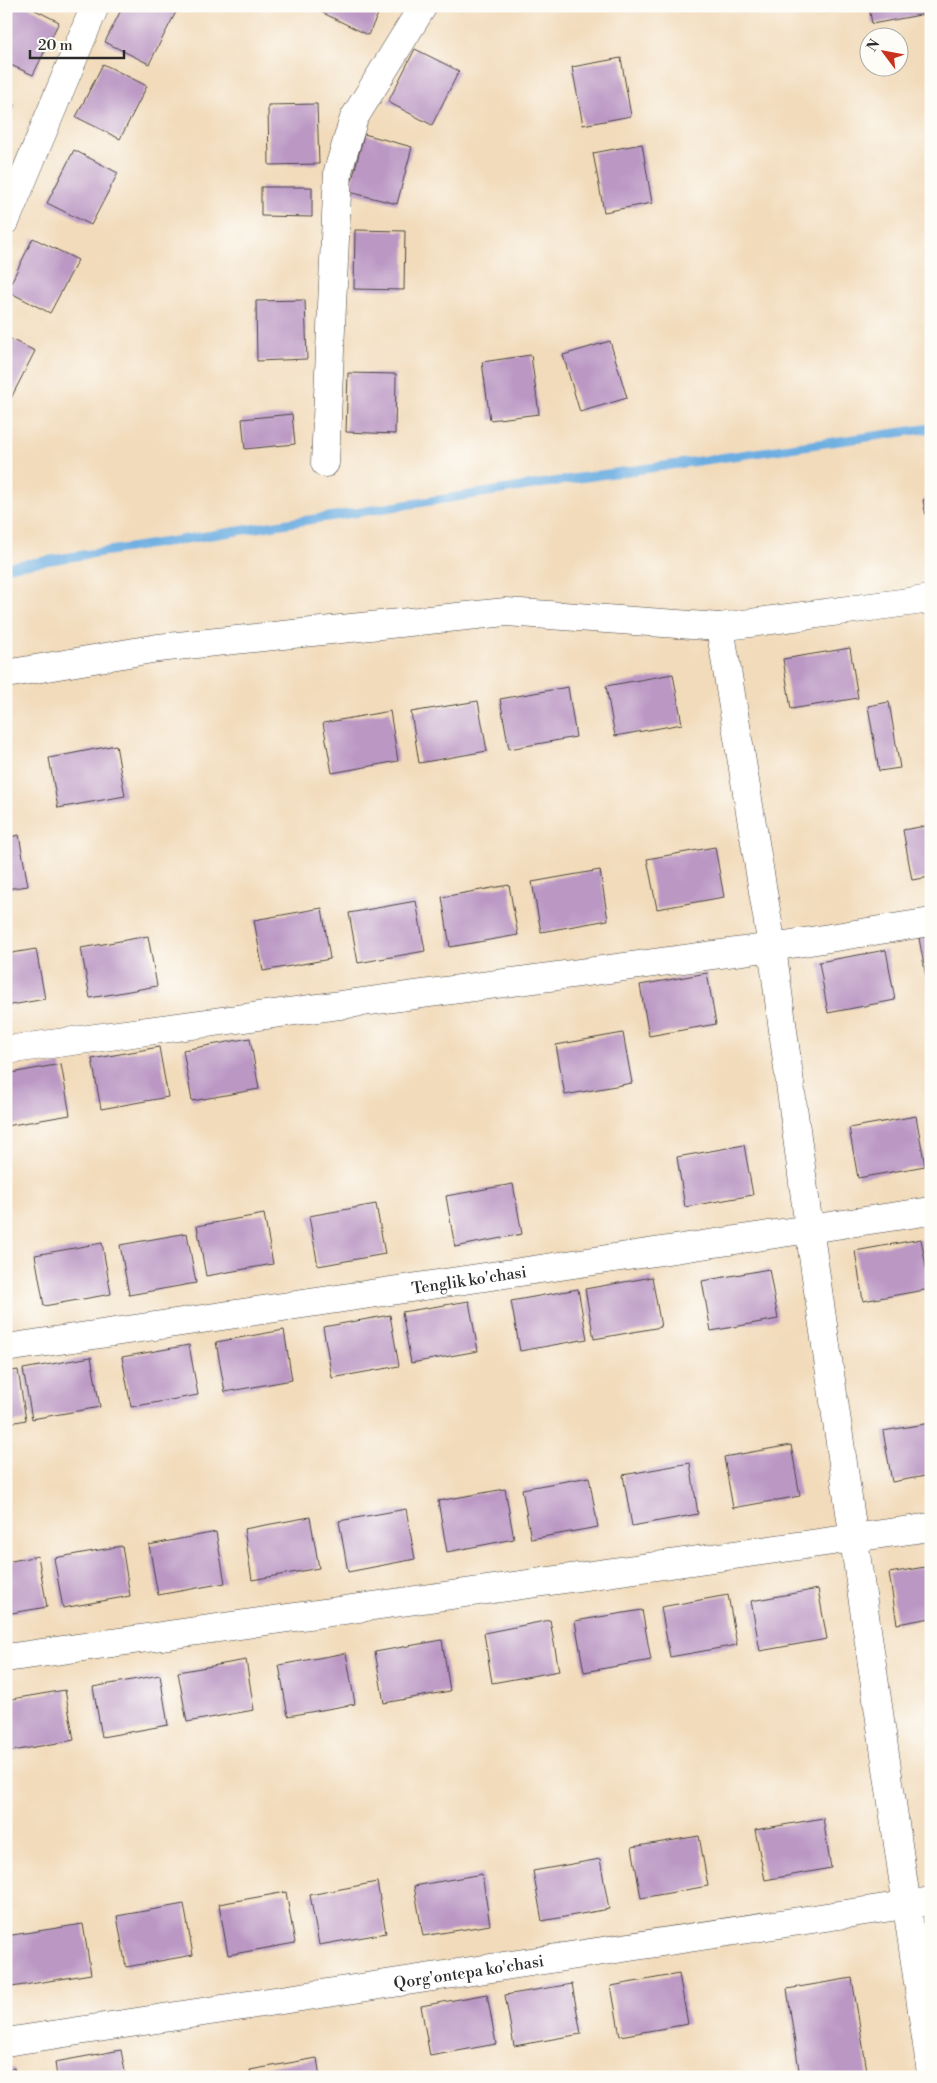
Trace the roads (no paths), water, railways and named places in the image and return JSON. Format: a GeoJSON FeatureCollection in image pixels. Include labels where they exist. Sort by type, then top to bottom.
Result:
{"type":"FeatureCollection","features":[{"type":"Feature","properties":{"kind":"street"},"geometry":{"type":"LineString","coordinates":[[6,220],[95,6]]}},
{"type":"Feature","properties":{"kind":"street"},"geometry":{"type":"LineString","coordinates":[[325,463],[338,171],[354,118],[423,6]]}},
{"type":"Feature","properties":{"kind":"street"},"geometry":{"type":"LineString","coordinates":[[6,674],[158,648],[506,612],[720,627],[931,599]]}},
{"type":"Feature","properties":{"kind":"street"},"geometry":{"type":"LineString","coordinates":[[720,627],[772,947],[809,1228],[855,1538],[919,1903],[931,2073]]}},
{"type":"Feature","properties":{"kind":"street"},"geometry":{"type":"LineString","coordinates":[[6,1050],[772,947],[931,922]]}},
{"type":"Feature","properties":{"kind":"street","name":"Tenglik ko'chasi"},"geometry":{"type":"LineString","coordinates":[[6,1348],[931,1211]]}},
{"type":"Feature","properties":{"kind":"street"},"geometry":{"type":"LineString","coordinates":[[6,1658],[931,1527]]}},
{"type":"Feature","properties":{"kind":"street","name":"Qorg'ontepa ko'chasi"},"geometry":{"type":"LineString","coordinates":[[6,2042],[919,1903]]}},
{"type":"Feature","properties":{"kind":"waterway"},"geometry":{"type":"LineString","coordinates":[[6,567],[572,479],[931,428]]}}]}
